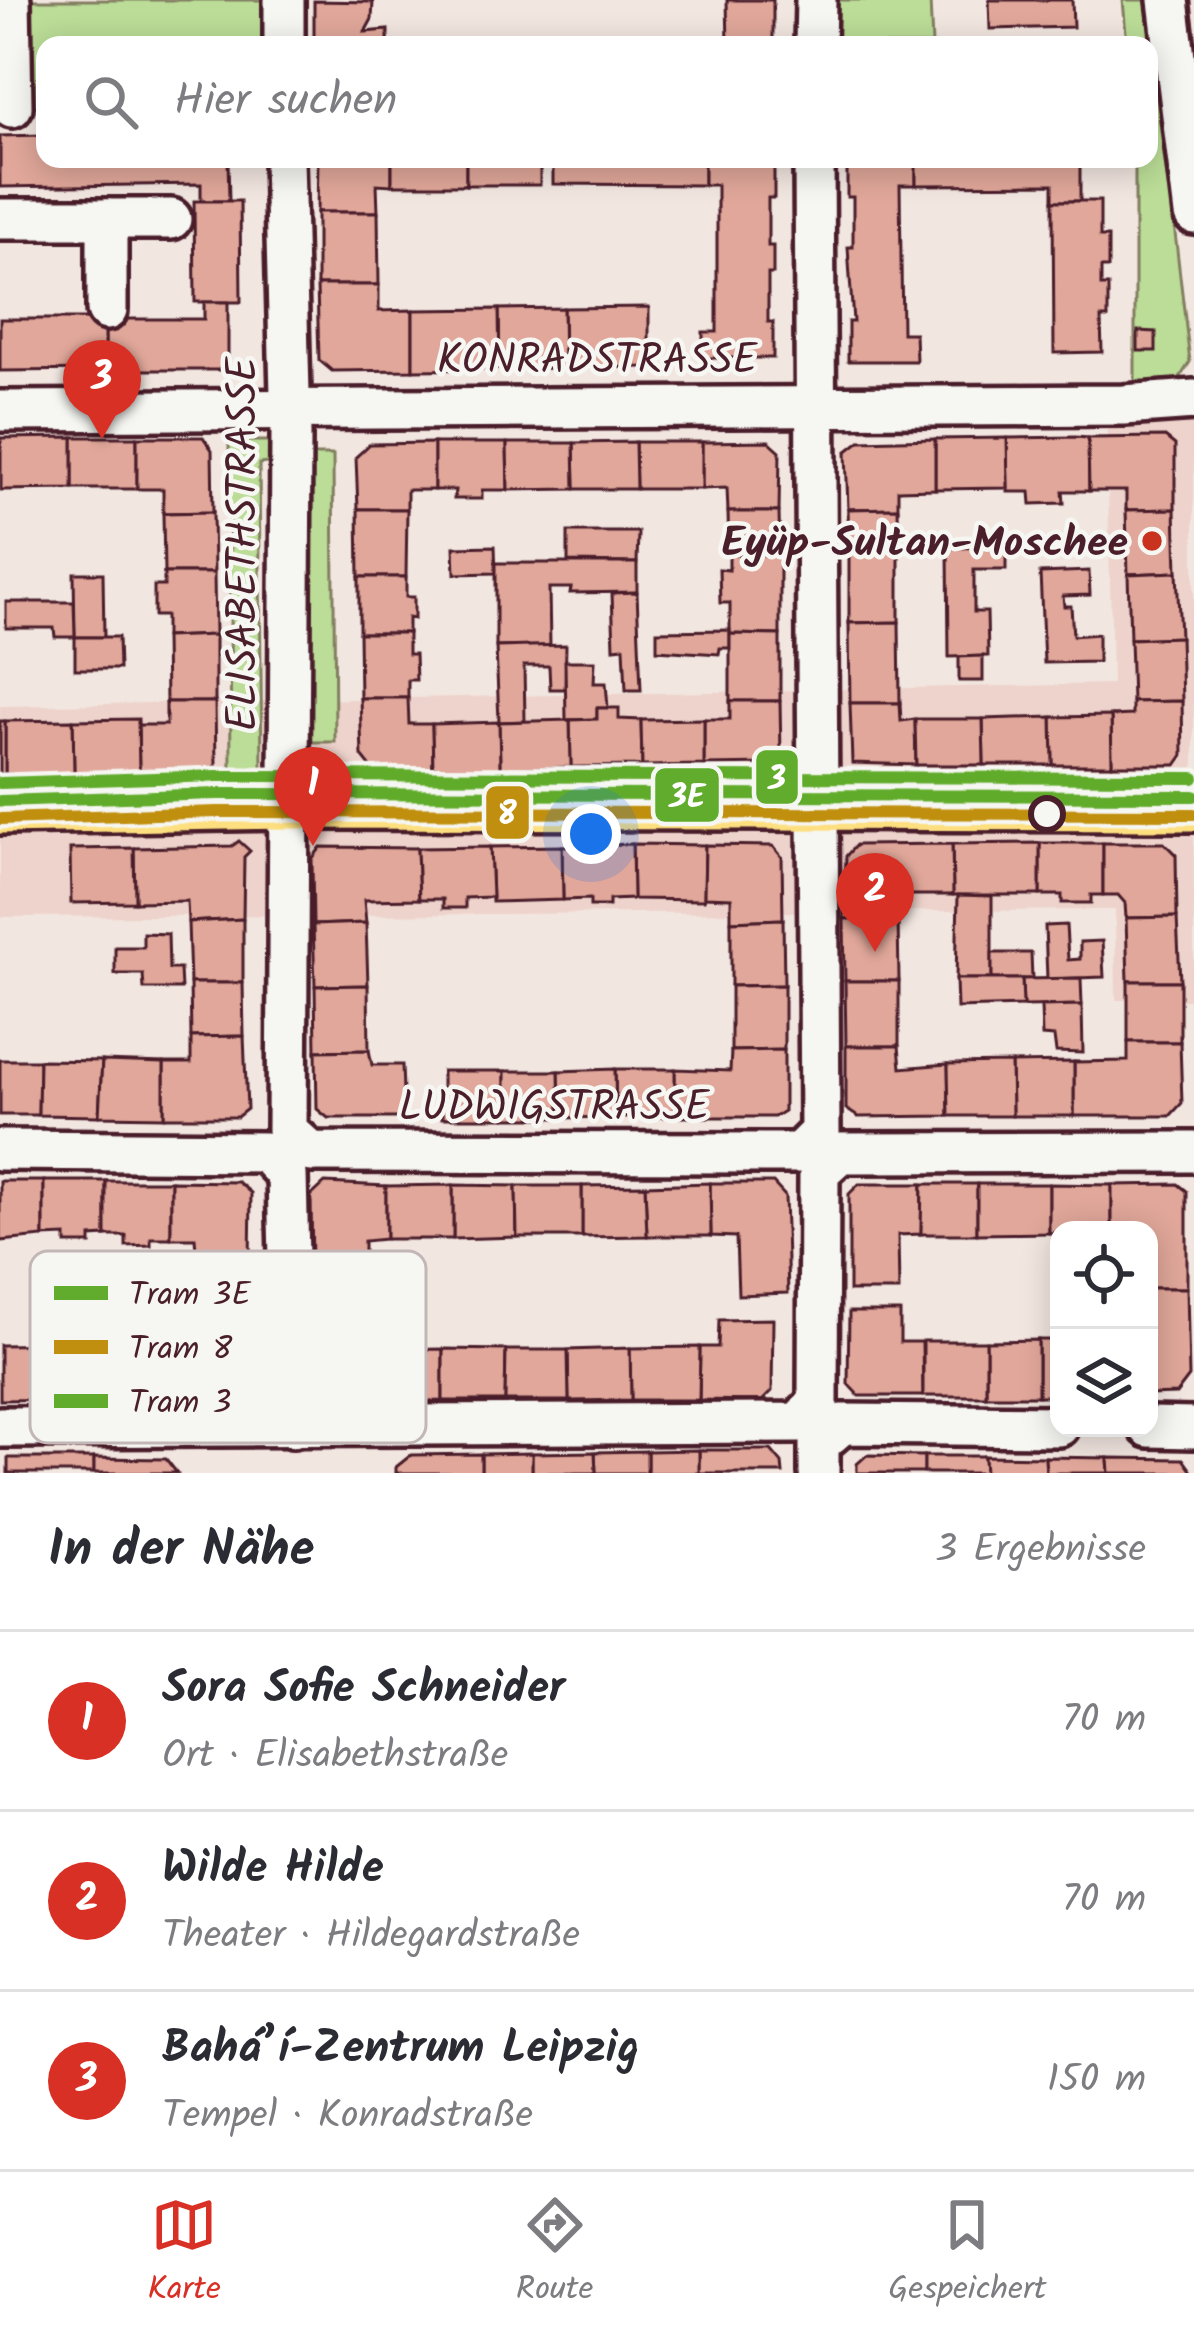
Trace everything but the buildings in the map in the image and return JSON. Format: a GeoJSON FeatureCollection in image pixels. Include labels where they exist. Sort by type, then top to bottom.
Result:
{"type":"FeatureCollection","features":[{"type":"Feature","properties":{"kind":"main road"},"geometry":{"type":"LineString","coordinates":[[0,808],[289,803],[1194,805]]}},
{"type":"Feature","properties":{"kind":"street"},"geometry":{"type":"LineString","coordinates":[[10,0],[19,107]]}},
{"type":"Feature","properties":{"kind":"street"},"geometry":{"type":"LineString","coordinates":[[284,0],[284,36]]}},
{"type":"Feature","properties":{"kind":"street"},"geometry":{"type":"LineString","coordinates":[[815,36],[816,0]]}},
{"type":"Feature","properties":{"kind":"street"},"geometry":{"type":"LineString","coordinates":[[1168,0],[1194,214]]}},
{"type":"Feature","properties":{"kind":"street","name":"ELISABETHSTRASSE"},"geometry":{"type":"LineString","coordinates":[[284,168],[291,408],[289,1251]]}},
{"type":"Feature","properties":{"kind":"street"},"geometry":{"type":"LineString","coordinates":[[814,168],[819,1473]]}},
{"type":"Feature","properties":{"kind":"street"},"geometry":{"type":"LineString","coordinates":[[0,219],[171,219]]}},
{"type":"Feature","properties":{"kind":"street"},"geometry":{"type":"LineString","coordinates":[[107,219],[107,310]]}},
{"type":"Feature","properties":{"kind":"street","name":"KONRADSTRASSE"},"geometry":{"type":"LineString","coordinates":[[0,411],[1124,406],[1194,400]]}},
{"type":"Feature","properties":{"kind":"street","name":"LUDWIGSTRASSE"},"geometry":{"type":"LineString","coordinates":[[0,1150],[1194,1152]]}},
{"type":"Feature","properties":{"kind":"street"},"geometry":{"type":"LineString","coordinates":[[0,1426],[30,1426]]}},
{"type":"Feature","properties":{"kind":"street"},"geometry":{"type":"LineString","coordinates":[[426,1426],[1050,1426]]}},
{"type":"Feature","properties":{"kind":"street"},"geometry":{"type":"LineString","coordinates":[[1158,1427],[1194,1428]]}},
{"type":"Feature","properties":{"kind":"shaded area"},"geometry":{"type":"Polygon","coordinates":[[[1194,381],[1194,1000],[1116,1000],[1115,910],[0,917],[0,706],[1112,684],[1107,431],[1177,382],[1194,381]]]}},
{"type":"Feature","properties":{"kind":"green space"},"geometry":{"type":"Polygon","coordinates":[[[10,0],[284,0],[284,36],[36,36],[36,106],[12,107],[10,0]]]}},
{"type":"Feature","properties":{"kind":"green space"},"geometry":{"type":"Polygon","coordinates":[[[831,0],[930,0],[932,36],[831,36],[831,0]]]}},
{"type":"Feature","properties":{"kind":"green space"},"geometry":{"type":"Polygon","coordinates":[[[1123,0],[1148,0],[1152,36],[1126,36],[1123,0]]]}},
{"type":"Feature","properties":{"kind":"green space"},"geometry":{"type":"Polygon","coordinates":[[[1158,86],[1190,362],[1177,382],[1135,384],[1135,168],[1158,168],[1158,86]]]}},
{"type":"Feature","properties":{"kind":"green space"},"geometry":{"type":"Polygon","coordinates":[[[229,441],[269,441],[276,462],[259,464],[262,774],[231,774],[229,441]]]}},
{"type":"Feature","properties":{"kind":"green space"},"geometry":{"type":"Polygon","coordinates":[[[300,455],[333,455],[335,742],[302,742],[300,455]]]}},
{"type":"Feature","properties":{"kind":"tram line","name":"3"},"geometry":{"type":"LineString","coordinates":[[0,783],[217,776],[1194,778]]}},
{"type":"Feature","properties":{"kind":"tram line","name":"3E"},"geometry":{"type":"LineString","coordinates":[[0,801],[217,794],[1194,796]]}},
{"type":"Feature","properties":{"kind":"tram line","name":"8"},"geometry":{"type":"LineString","coordinates":[[1,819],[217,812],[1194,814]]}},
{"type":"Feature","properties":{"kind":"place","name":"Bahá’í-Zentrum Leipzig"},"geometry":{"type":"Point","coordinates":[102,439]}},
{"type":"Feature","properties":{"kind":"place","name":"Eyüp-Sultan-Moschee"},"geometry":{"type":"Point","coordinates":[1152,541]}},
{"type":"Feature","properties":{"kind":"place","name":"Sora Sofie Schneider"},"geometry":{"type":"Point","coordinates":[313,846]}},
{"type":"Feature","properties":{"kind":"place","name":"Wilde Hilde"},"geometry":{"type":"Point","coordinates":[875,952]}}]}
